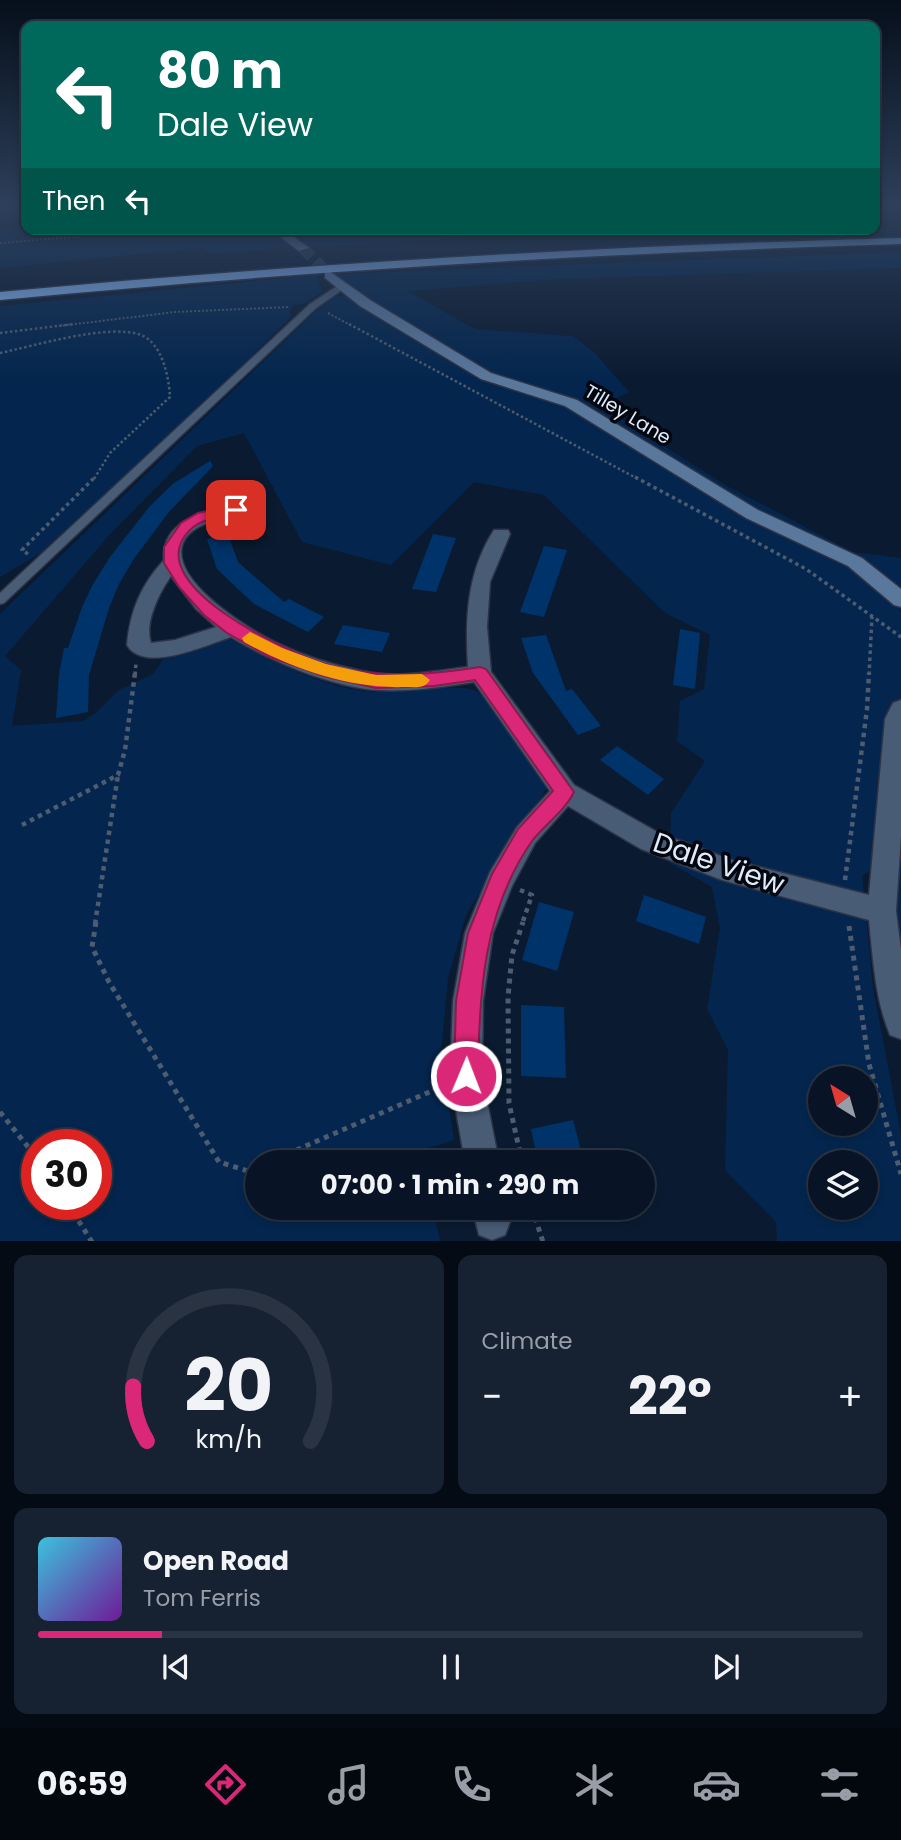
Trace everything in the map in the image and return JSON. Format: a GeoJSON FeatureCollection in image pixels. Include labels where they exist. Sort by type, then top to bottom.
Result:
{"type":"FeatureCollection","features":[{"type":"Feature","properties":{"kind":"highway"},"geometry":{"type":"LineString","coordinates":[[0,283],[214,263]]}},
{"type":"Feature","properties":{"kind":"highway"},"geometry":{"type":"LineString","coordinates":[[0,296],[271,271],[392,263]]}},
{"type":"Feature","properties":{"kind":"street","name":"Tilley Lane"},"geometry":{"type":"LineString","coordinates":[[329,275],[365,303],[486,376],[571,403],[752,514],[855,562],[901,600]]}},
{"type":"Feature","properties":{"kind":"street"},"geometry":{"type":"LineString","coordinates":[[236,510],[203,516],[186,526],[172,547],[172,563],[185,583],[209,611],[232,629],[276,653],[324,670],[376,682],[434,680],[480,673]]}},
{"type":"Feature","properties":{"kind":"street","name":"Dale View"},"geometry":{"type":"LineString","coordinates":[[501,534],[480,582],[475,627],[480,673],[565,792],[650,841],[732,872],[881,911]]}},
{"type":"Feature","properties":{"kind":"street"},"geometry":{"type":"LineString","coordinates":[[172,563],[155,580],[139,617],[138,645],[148,651],[176,647],[232,629]]}},
{"type":"Feature","properties":{"kind":"street"},"geometry":{"type":"LineString","coordinates":[[901,709],[897,719],[881,911],[889,973],[901,1024]]}},
{"type":"Feature","properties":{"kind":"street"},"geometry":{"type":"LineString","coordinates":[[480,1150],[466,1076],[468,1001],[479,933],[500,881],[526,835],[565,792]]}},
{"type":"Feature","properties":{"kind":"lane"},"geometry":{"type":"LineString","coordinates":[[0,600],[313,306],[342,287]]}},
{"type":"Feature","properties":{"kind":"path"},"geometry":{"type":"LineString","coordinates":[[0,333],[176,312],[313,306],[806,569],[901,637]]}},
{"type":"Feature","properties":{"kind":"path"},"geometry":{"type":"LineString","coordinates":[[0,353],[106,333],[130,333],[144,336],[153,345],[170,381],[170,397],[110,453],[92,483],[22,550],[40,562]]}},
{"type":"Feature","properties":{"kind":"path"},"geometry":{"type":"LineString","coordinates":[[138,645],[125,750],[118,775],[92,947],[109,982],[219,1162],[245,1170]]}},
{"type":"Feature","properties":{"kind":"path"},"geometry":{"type":"LineString","coordinates":[[22,825],[118,775]]}},
{"type":"Feature","properties":{"kind":"path"},"geometry":{"type":"LineString","coordinates":[[500,881],[532,895],[512,955],[508,997],[509,1103],[519,1150]]}},
{"type":"Feature","properties":{"kind":"path"},"geometry":{"type":"LineString","coordinates":[[296,1150],[466,1076]]}},
{"type":"Feature","properties":{"kind":"path"},"geometry":{"type":"LineString","coordinates":[[0,1112],[21,1138]]}},
{"type":"Feature","properties":{"kind":"path"},"geometry":{"type":"LineString","coordinates":[[78,1220],[92,1241]]}},
{"type":"Feature","properties":{"kind":"path"},"geometry":{"type":"LineString","coordinates":[[536,1220],[544,1241]]}},
{"type":"Feature","properties":{"kind":"shaded area"},"geometry":{"type":"Polygon","coordinates":[[[0,263],[52,263],[0,268],[0,263]]]}},
{"type":"Feature","properties":{"kind":"shaded area"},"geometry":{"type":"Polygon","coordinates":[[[620,263],[901,263],[901,268],[556,279],[408,291],[475,329],[573,336],[594,352],[629,392],[601,406],[727,486],[853,552],[901,558],[901,599],[896,602],[901,613],[901,986],[875,868],[862,876],[873,988],[901,1135],[901,1241],[777,1241],[776,1222],[725,1170],[728,1050],[707,1009],[720,928],[712,887],[670,863],[671,813],[705,761],[677,741],[680,701],[704,689],[710,635],[665,613],[544,495],[474,482],[391,565],[302,542],[244,433],[197,446],[111,533],[5,656],[21,670],[12,726],[83,721],[97,712],[119,690],[153,674],[164,658],[229,638],[286,667],[347,688],[389,692],[461,688],[478,692],[486,699],[547,786],[539,803],[522,822],[466,915],[448,978],[441,1054],[454,1140],[422,1150],[245,1150],[245,1220],[436,1220],[440,1241],[0,1241],[0,614],[315,312],[335,297],[356,293],[335,274],[620,263]]]}},
{"type":"Feature","properties":{"kind":"shaded area"},"geometry":{"type":"Polygon","coordinates":[[[317,275],[322,292],[304,304],[293,305],[290,310],[291,317],[219,388],[41,553],[0,577],[0,306],[317,275]]]}},
{"type":"Feature","properties":{"kind":"building"},"geometry":{"type":"Polygon","coordinates":[[[210,461],[213,466],[168,513],[133,560],[119,584],[89,675],[88,712],[56,718],[64,648],[68,648],[93,584],[110,557],[150,506],[174,483],[210,461]]]}},
{"type":"Feature","properties":{"kind":"building"},"geometry":{"type":"Polygon","coordinates":[[[228,534],[238,562],[284,602],[289,599],[324,617],[308,632],[254,604],[217,569],[207,539],[228,534]]]}},
{"type":"Feature","properties":{"kind":"building"},"geometry":{"type":"Polygon","coordinates":[[[433,534],[456,538],[436,592],[412,589],[433,534]]]}},
{"type":"Feature","properties":{"kind":"building"},"geometry":{"type":"Polygon","coordinates":[[[544,546],[567,550],[544,617],[520,612],[544,546]]]}},
{"type":"Feature","properties":{"kind":"building"},"geometry":{"type":"Polygon","coordinates":[[[343,625],[390,633],[382,652],[334,644],[343,625]]]}},
{"type":"Feature","properties":{"kind":"building"},"geometry":{"type":"Polygon","coordinates":[[[680,629],[700,633],[695,689],[673,685],[680,629]]]}},
{"type":"Feature","properties":{"kind":"building"},"geometry":{"type":"Polygon","coordinates":[[[546,635],[566,691],[572,689],[601,726],[578,735],[533,673],[521,638],[546,635]]]}},
{"type":"Feature","properties":{"kind":"building"},"geometry":{"type":"Polygon","coordinates":[[[617,746],[664,779],[648,795],[600,760],[617,746]]]}},
{"type":"Feature","properties":{"kind":"building"},"geometry":{"type":"Polygon","coordinates":[[[644,895],[706,917],[699,944],[636,921],[644,895]]]}},
{"type":"Feature","properties":{"kind":"building"},"geometry":{"type":"Polygon","coordinates":[[[539,902],[574,912],[557,971],[522,960],[539,902]]]}},
{"type":"Feature","properties":{"kind":"building"},"geometry":{"type":"Polygon","coordinates":[[[521,1005],[564,1007],[566,1078],[521,1076],[521,1005]]]}},
{"type":"Feature","properties":{"kind":"building"},"geometry":{"type":"Polygon","coordinates":[[[573,1120],[581,1150],[535,1150],[531,1129],[573,1120]]]}},
{"type":"Feature","properties":{"kind":"tunnel"},"geometry":{"type":"LineString","coordinates":[[317,263],[329,275]]}},
{"type":"Feature","properties":{"kind":"slow traffic"},"geometry":{"type":"LineString","coordinates":[[250,638],[276,653],[324,670],[376,682],[422,680]]}},
{"type":"Feature","properties":{"kind":"route"},"geometry":{"type":"LineString","coordinates":[[236,510],[203,516],[186,526],[172,547],[172,563],[209,611],[232,629],[276,653],[324,670],[376,682],[434,680],[480,673],[565,792],[526,835],[500,881],[479,933],[468,1001],[466,1076]]}}]}
